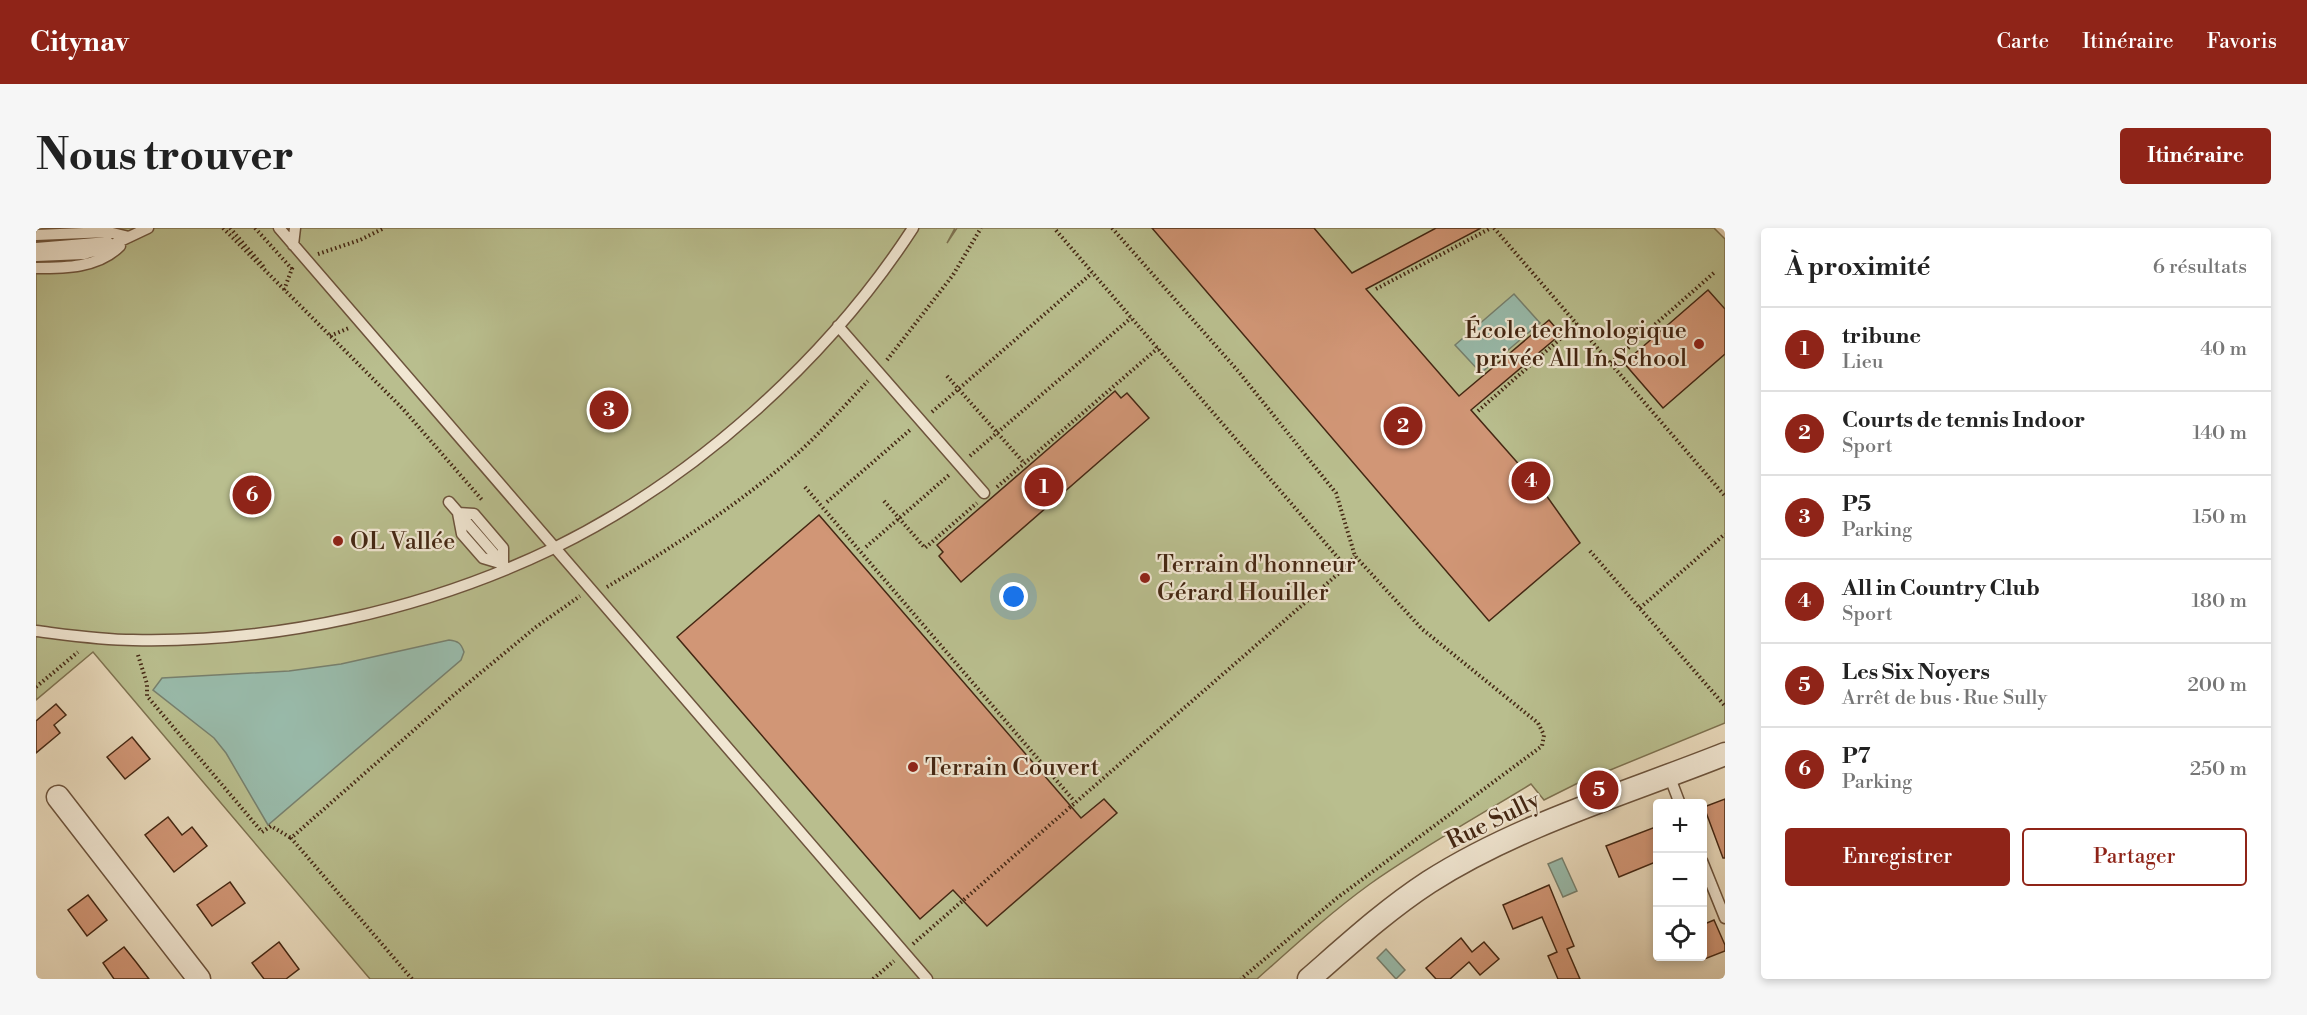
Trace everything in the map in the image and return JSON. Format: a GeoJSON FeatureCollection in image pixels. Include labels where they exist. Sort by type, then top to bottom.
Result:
{"type":"FeatureCollection","features":[{"type":"Feature","properties":{"kind":"street","name":"Rue Sully"},"geometry":{"type":"LineString","coordinates":[[1309,979],[1357,936],[1430,882],[1498,844],[1669,776],[1722,758]]}},
{"type":"Feature","properties":{"kind":"street"},"geometry":{"type":"LineString","coordinates":[[58,797],[200,979]]}},
{"type":"Feature","properties":{"kind":"lane"},"geometry":{"type":"LineString","coordinates":[[36,256],[84,254],[110,246],[148,228]]}},
{"type":"Feature","properties":{"kind":"lane"},"geometry":{"type":"LineString","coordinates":[[279,228],[927,979]]}},
{"type":"Feature","properties":{"kind":"lane"},"geometry":{"type":"LineString","coordinates":[[293,245],[295,228]]}},
{"type":"Feature","properties":{"kind":"lane"},"geometry":{"type":"LineString","coordinates":[[36,631],[132,640],[216,638],[304,627],[387,609],[466,585],[505,566],[554,548],[605,520],[666,481],[767,400],[838,327],[865,295],[913,228]]}},
{"type":"Feature","properties":{"kind":"lane"},"geometry":{"type":"LineString","coordinates":[[36,235],[108,232],[129,237]]}},
{"type":"Feature","properties":{"kind":"lane"},"geometry":{"type":"LineString","coordinates":[[36,248],[105,243],[129,237]]}},
{"type":"Feature","properties":{"kind":"lane"},"geometry":{"type":"LineString","coordinates":[[36,268],[76,266],[94,262],[114,252],[129,237]]}},
{"type":"Feature","properties":{"kind":"lane"},"geometry":{"type":"LineString","coordinates":[[838,327],[960,466],[983,496]]}},
{"type":"Feature","properties":{"kind":"lane"},"geometry":{"type":"LineString","coordinates":[[449,502],[505,566]]}},
{"type":"Feature","properties":{"kind":"lane"},"geometry":{"type":"LineString","coordinates":[[1669,776],[1678,799]]}},
{"type":"Feature","properties":{"kind":"lane"},"geometry":{"type":"LineString","coordinates":[[1707,873],[1725,918]]}},
{"type":"Feature","properties":{"kind":"path"},"geometry":{"type":"LineString","coordinates":[[224,228],[403,409],[490,509]]}},
{"type":"Feature","properties":{"kind":"path"},"geometry":{"type":"LineString","coordinates":[[230,228],[284,291]]}},
{"type":"Feature","properties":{"kind":"path"},"geometry":{"type":"LineString","coordinates":[[255,228],[292,270]]}},
{"type":"Feature","properties":{"kind":"path"},"geometry":{"type":"LineString","coordinates":[[284,291],[294,263],[360,240],[384,228]]}},
{"type":"Feature","properties":{"kind":"path"},"geometry":{"type":"LineString","coordinates":[[1054,228],[1346,567]]}},
{"type":"Feature","properties":{"kind":"path"},"geometry":{"type":"LineString","coordinates":[[1112,228],[1238,371],[1336,493],[1355,556],[1422,629],[1538,723],[1544,735],[1542,746],[1337,898],[1241,979]]}},
{"type":"Feature","properties":{"kind":"path"},"geometry":{"type":"LineString","coordinates":[[1376,289],[1493,228],[1725,496]]}},
{"type":"Feature","properties":{"kind":"path"},"geometry":{"type":"LineString","coordinates":[[1611,363],[1715,272]]}},
{"type":"Feature","properties":{"kind":"path"},"geometry":{"type":"LineString","coordinates":[[827,502],[1092,273]]}},
{"type":"Feature","properties":{"kind":"path"},"geometry":{"type":"LineString","coordinates":[[866,547],[1131,318]]}},
{"type":"Feature","properties":{"kind":"path"},"geometry":{"type":"LineString","coordinates":[[1478,411],[1577,324]]}},
{"type":"Feature","properties":{"kind":"path"},"geometry":{"type":"LineString","coordinates":[[884,501],[925,548],[1158,348]]}},
{"type":"Feature","properties":{"kind":"path"},"geometry":{"type":"LineString","coordinates":[[947,376],[1024,464]]}},
{"type":"Feature","properties":{"kind":"path"},"geometry":{"type":"LineString","coordinates":[[805,487],[1076,802]]}},
{"type":"Feature","properties":{"kind":"path"},"geometry":{"type":"LineString","coordinates":[[1640,608],[1725,534]]}},
{"type":"Feature","properties":{"kind":"path"},"geometry":{"type":"LineString","coordinates":[[1590,550],[1725,706]]}},
{"type":"Feature","properties":{"kind":"path"},"geometry":{"type":"LineString","coordinates":[[873,979],[1346,567],[1355,556]]}},
{"type":"Feature","properties":{"kind":"path"},"geometry":{"type":"LineString","coordinates":[[36,687],[84,646],[89,637]]}},
{"type":"Feature","properties":{"kind":"path"},"geometry":{"type":"LineString","coordinates":[[132,640],[147,684],[147,696],[262,832],[271,826],[291,838]]}},
{"type":"Feature","properties":{"kind":"green space"},"geometry":{"type":"Polygon","coordinates":[[[36,228],[955,228],[947,243],[957,228],[1714,228],[1725,239],[1725,723],[1576,784],[1544,800],[1531,784],[1429,845],[1370,884],[1326,918],[1257,979],[370,979],[93,652],[36,700],[36,228]]]}},
{"type":"Feature","properties":{"kind":"shaded area"},"geometry":{"type":"Polygon","coordinates":[[[1514,294],[1540,323],[1481,373],[1455,345],[1514,294]]]}},
{"type":"Feature","properties":{"kind":"shaded area"},"geometry":{"type":"Polygon","coordinates":[[[449,640],[462,646],[464,652],[461,660],[268,825],[226,753],[214,738],[153,690],[162,678],[289,671],[341,664],[449,640]]]}},
{"type":"Feature","properties":{"kind":"shaded area"},"geometry":{"type":"Polygon","coordinates":[[[1562,858],[1577,891],[1563,897],[1548,864],[1562,858]]]}},
{"type":"Feature","properties":{"kind":"shaded area"},"geometry":{"type":"Polygon","coordinates":[[[1386,949],[1405,970],[1396,979],[1377,958],[1386,949]]]}},
{"type":"Feature","properties":{"kind":"building"},"geometry":{"type":"Polygon","coordinates":[[[1152,228],[1314,228],[1352,273],[1436,228],[1481,228],[1366,289],[1459,396],[1549,320],[1561,334],[1471,410],[1546,495],[1580,543],[1489,621],[1152,228]]]}},
{"type":"Feature","properties":{"kind":"building"},"geometry":{"type":"Polygon","coordinates":[[[1708,290],[1725,309],[1725,354],[1663,408],[1624,363],[1708,290]]]}},
{"type":"Feature","properties":{"kind":"building"},"geometry":{"type":"Polygon","coordinates":[[[1115,391],[1121,398],[1127,393],[1149,418],[961,582],[939,556],[943,552],[937,545],[1115,391]]]}},
{"type":"Feature","properties":{"kind":"building"},"geometry":{"type":"Polygon","coordinates":[[[819,515],[1081,818],[1104,799],[1117,813],[987,926],[953,890],[920,919],[677,637],[819,515]]]}},
{"type":"Feature","properties":{"kind":"building"},"geometry":{"type":"Polygon","coordinates":[[[56,704],[66,715],[54,725],[60,733],[36,753],[36,721],[56,704]]]}},
{"type":"Feature","properties":{"kind":"building"},"geometry":{"type":"Polygon","coordinates":[[[132,737],[150,759],[125,779],[107,757],[132,737]]]}},
{"type":"Feature","properties":{"kind":"building"},"geometry":{"type":"Polygon","coordinates":[[[1725,799],[1725,858],[1723,858],[1707,815],[1707,806],[1725,799]]]}},
{"type":"Feature","properties":{"kind":"building"},"geometry":{"type":"Polygon","coordinates":[[[168,817],[182,835],[192,827],[207,846],[174,872],[145,835],[168,817]]]}},
{"type":"Feature","properties":{"kind":"building"},"geometry":{"type":"Polygon","coordinates":[[[1653,828],[1653,863],[1619,877],[1606,846],[1653,828]]]}},
{"type":"Feature","properties":{"kind":"building"},"geometry":{"type":"Polygon","coordinates":[[[230,882],[245,903],[212,926],[197,905],[230,882]]]}},
{"type":"Feature","properties":{"kind":"building"},"geometry":{"type":"Polygon","coordinates":[[[1549,885],[1574,946],[1567,949],[1580,979],[1558,979],[1548,956],[1557,952],[1542,917],[1513,929],[1503,905],[1549,885]]]}},
{"type":"Feature","properties":{"kind":"building"},"geometry":{"type":"Polygon","coordinates":[[[88,895],[107,920],[87,936],[68,910],[88,895]]]}},
{"type":"Feature","properties":{"kind":"building"},"geometry":{"type":"Polygon","coordinates":[[[1714,920],[1725,945],[1725,951],[1707,958],[1707,923],[1714,920]]]}},
{"type":"Feature","properties":{"kind":"building"},"geometry":{"type":"Polygon","coordinates":[[[1461,938],[1472,952],[1484,942],[1499,959],[1480,975],[1469,962],[1450,979],[1436,979],[1426,968],[1461,938]]]}},
{"type":"Feature","properties":{"kind":"building"},"geometry":{"type":"Polygon","coordinates":[[[279,942],[299,969],[286,979],[264,979],[252,963],[279,942]]]}},
{"type":"Feature","properties":{"kind":"building"},"geometry":{"type":"Polygon","coordinates":[[[124,947],[149,979],[114,979],[103,963],[124,947]]]}},
{"type":"Feature","properties":{"kind":"place","name":"École technologique privée All In School"},"geometry":{"type":"Point","coordinates":[1699,344]}},
{"type":"Feature","properties":{"kind":"place","name":"P5"},"geometry":{"type":"Point","coordinates":[609,410]}},
{"type":"Feature","properties":{"kind":"place","name":"Courts de tennis Indoor"},"geometry":{"type":"Point","coordinates":[1403,426]}},
{"type":"Feature","properties":{"kind":"place","name":"All in Country Club"},"geometry":{"type":"Point","coordinates":[1531,481]}},
{"type":"Feature","properties":{"kind":"place","name":"tribune"},"geometry":{"type":"Point","coordinates":[1044,487]}},
{"type":"Feature","properties":{"kind":"place","name":"P7"},"geometry":{"type":"Point","coordinates":[252,495]}},
{"type":"Feature","properties":{"kind":"place","name":"OL Vallée"},"geometry":{"type":"Point","coordinates":[338,541]}},
{"type":"Feature","properties":{"kind":"place","name":"Terrain d'honneur Gérard Houiller"},"geometry":{"type":"Point","coordinates":[1145,578]}},
{"type":"Feature","properties":{"kind":"place","name":"Terrain Couvert"},"geometry":{"type":"Point","coordinates":[913,767]}},
{"type":"Feature","properties":{"kind":"place","name":"Les Six Noyers"},"geometry":{"type":"Point","coordinates":[1599,790]}}]}
